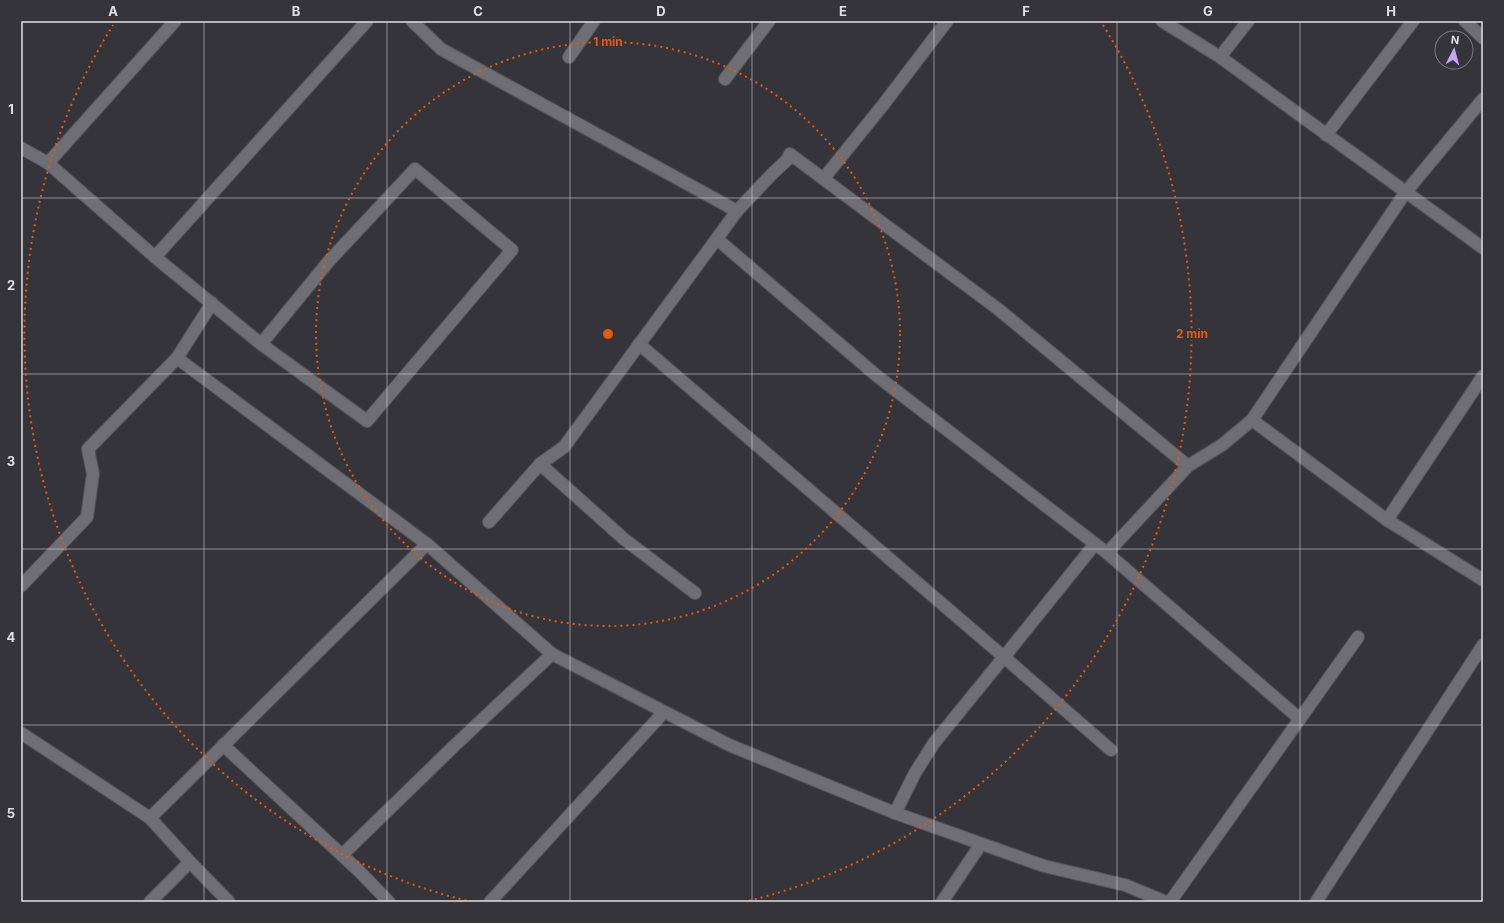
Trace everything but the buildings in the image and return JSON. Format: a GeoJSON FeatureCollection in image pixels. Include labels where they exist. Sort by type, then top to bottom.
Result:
{"type":"FeatureCollection","features":[{"type":"Feature","properties":{"kind":"street"},"geometry":{"type":"LineString","coordinates":[[48,162],[176,21]]}},
{"type":"Feature","properties":{"kind":"street"},"geometry":{"type":"LineString","coordinates":[[155,257],[367,21]]}},
{"type":"Feature","properties":{"kind":"street"},"geometry":{"type":"LineString","coordinates":[[412,21],[441,49],[737,211]]}},
{"type":"Feature","properties":{"kind":"street"},"geometry":{"type":"LineString","coordinates":[[569,57],[594,21]]}},
{"type":"Feature","properties":{"kind":"street"},"geometry":{"type":"LineString","coordinates":[[725,79],[769,21]]}},
{"type":"Feature","properties":{"kind":"street"},"geometry":{"type":"LineString","coordinates":[[824,178],[883,105],[947,21]]}},
{"type":"Feature","properties":{"kind":"street"},"geometry":{"type":"LineString","coordinates":[[1162,21],[1220,57],[1405,193],[1483,248]]}},
{"type":"Feature","properties":{"kind":"street"},"geometry":{"type":"LineString","coordinates":[[1220,57],[1248,21]]}},
{"type":"Feature","properties":{"kind":"street"},"geometry":{"type":"LineString","coordinates":[[1326,135],[1414,21]]}},
{"type":"Feature","properties":{"kind":"street"},"geometry":{"type":"LineString","coordinates":[[1465,21],[1483,38]]}},
{"type":"Feature","properties":{"kind":"street"},"geometry":{"type":"LineString","coordinates":[[1107,553],[1188,466],[1222,445],[1252,420],[1405,193],[1483,99]]}},
{"type":"Feature","properties":{"kind":"street"},"geometry":{"type":"LineString","coordinates":[[21,148],[48,162],[155,257],[261,344],[366,421],[512,250],[414,169],[329,261],[261,344]]}},
{"type":"Feature","properties":{"kind":"street"},"geometry":{"type":"LineString","coordinates":[[489,522],[540,464],[564,447],[737,211],[787,160],[790,154],[998,309],[1188,466]]}},
{"type":"Feature","properties":{"kind":"street"},"geometry":{"type":"LineString","coordinates":[[717,238],[877,376],[1107,553],[1300,719]]}},
{"type":"Feature","properties":{"kind":"street"},"geometry":{"type":"LineString","coordinates":[[21,586],[87,517],[93,474],[88,449],[177,358],[212,303]]}},
{"type":"Feature","properties":{"kind":"street"},"geometry":{"type":"LineString","coordinates":[[639,344],[1111,750]]}},
{"type":"Feature","properties":{"kind":"street"},"geometry":{"type":"LineString","coordinates":[[177,358],[427,544],[552,654],[729,745],[895,813],[1044,866],[1125,885],[1166,902]]}},
{"type":"Feature","properties":{"kind":"street"},"geometry":{"type":"LineString","coordinates":[[1387,520],[1483,376]]}},
{"type":"Feature","properties":{"kind":"street"},"geometry":{"type":"LineString","coordinates":[[1252,420],[1387,520],[1483,580]]}},
{"type":"Feature","properties":{"kind":"street"},"geometry":{"type":"LineString","coordinates":[[540,464],[624,539],[695,593]]}},
{"type":"Feature","properties":{"kind":"street"},"geometry":{"type":"LineString","coordinates":[[150,818],[427,544]]}},
{"type":"Feature","properties":{"kind":"street"},"geometry":{"type":"LineString","coordinates":[[895,813],[915,773],[934,743],[1095,544]]}},
{"type":"Feature","properties":{"kind":"street"},"geometry":{"type":"LineString","coordinates":[[1170,902],[1358,637]]}},
{"type":"Feature","properties":{"kind":"street"},"geometry":{"type":"LineString","coordinates":[[1316,902],[1483,645]]}},
{"type":"Feature","properties":{"kind":"street"},"geometry":{"type":"LineString","coordinates":[[342,855],[452,748],[552,654]]}},
{"type":"Feature","properties":{"kind":"street"},"geometry":{"type":"LineString","coordinates":[[490,902],[664,712]]}},
{"type":"Feature","properties":{"kind":"street"},"geometry":{"type":"LineString","coordinates":[[21,733],[150,818],[229,902]]}},
{"type":"Feature","properties":{"kind":"street"},"geometry":{"type":"LineString","coordinates":[[224,745],[342,855],[389,902]]}},
{"type":"Feature","properties":{"kind":"street"},"geometry":{"type":"LineString","coordinates":[[942,902],[982,844]]}},
{"type":"Feature","properties":{"kind":"street"},"geometry":{"type":"LineString","coordinates":[[150,902],[190,862]]}}]}
